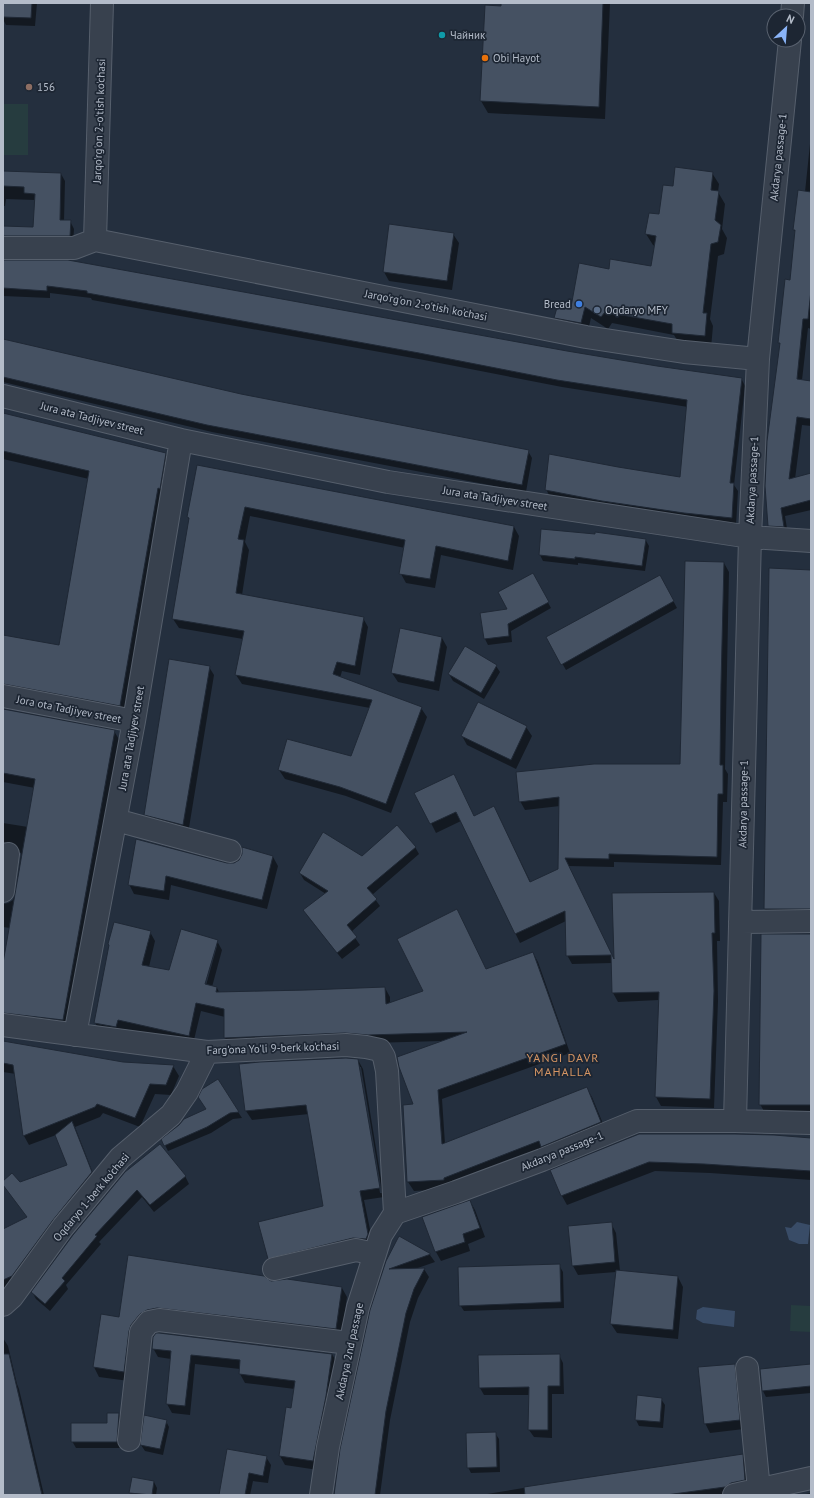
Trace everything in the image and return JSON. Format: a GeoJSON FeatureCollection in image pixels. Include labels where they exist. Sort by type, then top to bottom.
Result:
{"type":"FeatureCollection","features":[{"type":"Feature","properties":{"kind":"street","name":"Jarqo'rg'on 2-o'tish ko'chasi"},"geometry":{"type":"LineString","coordinates":[[102,3],[95,240],[586,337],[684,352],[758,359]]}},
{"type":"Feature","properties":{"kind":"street","name":"Akdarya passage-1"},"geometry":{"type":"LineString","coordinates":[[735,1121],[750,537],[758,359],[789,48]]}},
{"type":"Feature","properties":{"kind":"street"},"geometry":{"type":"LineString","coordinates":[[3,248],[74,248],[95,240]]}},
{"type":"Feature","properties":{"kind":"street","name":"Jura аta Tadjiyev street"},"geometry":{"type":"LineString","coordinates":[[3,396],[181,440],[388,482],[750,537],[811,541]]}},
{"type":"Feature","properties":{"kind":"street","name":"Jura аta Tadjiyev street"},"geometry":{"type":"LineString","coordinates":[[75,1035],[134,721],[181,440]]}},
{"type":"Feature","properties":{"kind":"street","name":"Jora ota Tadjiyev street"},"geometry":{"type":"LineString","coordinates":[[3,696],[134,721]]}},
{"type":"Feature","properties":{"kind":"street"},"geometry":{"type":"LineString","coordinates":[[116,820],[230,851]]}},
{"type":"Feature","properties":{"kind":"street"},"geometry":{"type":"LineString","coordinates":[[3,891],[8,854]]}},
{"type":"Feature","properties":{"kind":"street"},"geometry":{"type":"LineString","coordinates":[[740,922],[811,921]]}},
{"type":"Feature","properties":{"kind":"street","name":"Farg'ona Yo'li 9-berk ko'chasi"},"geometry":{"type":"LineString","coordinates":[[3,1025],[207,1052],[346,1045],[380,1050],[384,1058],[386,1071],[395,1213]]}},
{"type":"Feature","properties":{"kind":"street","name":"Oqdaryo 1-berk ko'chasi"},"geometry":{"type":"LineString","coordinates":[[3,1305],[12,1297],[63,1227],[120,1158],[171,1115],[187,1092],[207,1052]]}},
{"type":"Feature","properties":{"kind":"street","name":"Akdarya passage-1"},"geometry":{"type":"LineString","coordinates":[[395,1213],[542,1160],[637,1121],[811,1123]]}},
{"type":"Feature","properties":{"kind":"street","name":"Akdarya 2nd passage"},"geometry":{"type":"LineString","coordinates":[[321,1495],[328,1447],[349,1343],[358,1307],[381,1235],[395,1213]]}},
{"type":"Feature","properties":{"kind":"street"},"geometry":{"type":"LineString","coordinates":[[274,1269],[356,1250],[375,1254]]}},
{"type":"Feature","properties":{"kind":"street"},"geometry":{"type":"LineString","coordinates":[[130,1440],[141,1332],[149,1322],[158,1320],[349,1343]]}},
{"type":"Feature","properties":{"kind":"street"},"geometry":{"type":"LineString","coordinates":[[747,1368],[759,1490]]}},
{"type":"Feature","properties":{"kind":"street"},"geometry":{"type":"LineString","coordinates":[[734,1495],[811,1478]]}},
{"type":"Feature","properties":{"kind":"green space"},"geometry":{"type":"Polygon","coordinates":[[[3,104],[28,104],[28,155],[3,155],[3,104]]]}},
{"type":"Feature","properties":{"kind":"green space"},"geometry":{"type":"Polygon","coordinates":[[[791,1305],[811,1306],[811,1332],[790,1331],[791,1305]]]}},
{"type":"Feature","properties":{"kind":"water"},"geometry":{"type":"Polygon","coordinates":[[[797,1222],[810,1225],[808,1244],[799,1244],[789,1240],[785,1227],[791,1228],[797,1222]]]}},
{"type":"Feature","properties":{"kind":"water"},"geometry":{"type":"Polygon","coordinates":[[[703,1307],[735,1311],[734,1327],[703,1323],[696,1319],[697,1310],[703,1307]]]}},
{"type":"Feature","properties":{"kind":"building"},"geometry":{"type":"Polygon","coordinates":[[[3,3],[32,3],[31,18],[3,17],[3,3]]]}},
{"type":"Feature","properties":{"kind":"building"},"geometry":{"type":"Polygon","coordinates":[[[501,3],[603,3],[599,107],[480,101],[485,5],[501,6],[501,3]]]}},
{"type":"Feature","properties":{"kind":"building"},"geometry":{"type":"Polygon","coordinates":[[[675,167],[713,172],[711,190],[719,191],[715,220],[721,225],[718,242],[711,244],[703,313],[707,313],[705,336],[672,333],[672,324],[605,312],[601,317],[585,307],[581,323],[554,318],[558,304],[571,307],[579,263],[609,269],[610,259],[651,266],[656,236],[645,234],[649,213],[659,214],[663,185],[673,186],[675,167]]]}},
{"type":"Feature","properties":{"kind":"building"},"geometry":{"type":"Polygon","coordinates":[[[3,171],[61,173],[60,220],[71,220],[70,236],[3,236],[3,226],[33,227],[35,194],[24,193],[24,187],[3,186],[3,171]]]}},
{"type":"Feature","properties":{"kind":"building"},"geometry":{"type":"Polygon","coordinates":[[[798,190],[811,192],[811,290],[808,319],[803,319],[797,379],[811,381],[811,419],[797,417],[789,479],[811,473],[811,500],[781,508],[784,527],[768,526],[765,486],[767,441],[780,343],[778,343],[785,279],[790,280],[795,230],[793,230],[798,190]]]}},
{"type":"Feature","properties":{"kind":"building"},"geometry":{"type":"Polygon","coordinates":[[[389,224],[454,233],[447,281],[383,272],[389,224]]]}},
{"type":"Feature","properties":{"kind":"building"},"geometry":{"type":"Polygon","coordinates":[[[3,260],[68,260],[567,351],[742,378],[730,483],[734,483],[732,518],[684,513],[602,501],[545,490],[549,454],[680,477],[687,400],[557,380],[419,353],[87,293],[87,291],[47,286],[47,291],[3,288],[3,260]]]}},
{"type":"Feature","properties":{"kind":"building"},"geometry":{"type":"Polygon","coordinates":[[[3,339],[241,394],[529,450],[522,485],[207,425],[3,377],[3,339]]]}},
{"type":"Feature","properties":{"kind":"building"},"geometry":{"type":"Polygon","coordinates":[[[3,413],[166,453],[160,489],[158,488],[120,706],[3,684],[3,635],[59,645],[89,471],[3,451],[3,413]]]}},
{"type":"Feature","properties":{"kind":"building"},"geometry":{"type":"Polygon","coordinates":[[[197,465],[514,526],[508,561],[436,546],[430,579],[399,574],[405,540],[245,507],[238,539],[244,540],[236,593],[364,617],[355,666],[337,662],[333,674],[422,707],[386,804],[340,787],[278,770],[287,739],[351,756],[372,700],[235,675],[244,631],[172,619],[189,518],[187,517],[197,465]]]}},
{"type":"Feature","properties":{"kind":"building"},"geometry":{"type":"Polygon","coordinates":[[[541,529],[595,534],[595,532],[646,539],[642,566],[575,557],[575,559],[539,555],[541,529]]]}},
{"type":"Feature","properties":{"kind":"building"},"geometry":{"type":"Polygon","coordinates":[[[685,561],[724,562],[720,765],[723,765],[723,794],[718,794],[717,857],[609,854],[609,859],[565,858],[614,959],[612,893],[714,892],[715,933],[712,933],[714,991],[710,1099],[655,1097],[659,992],[612,993],[611,955],[566,956],[565,911],[515,934],[456,812],[430,824],[414,793],[454,774],[474,816],[494,806],[530,882],[558,869],[559,797],[519,802],[516,772],[594,764],[680,764],[685,561]]]}},
{"type":"Feature","properties":{"kind":"building"},"geometry":{"type":"Polygon","coordinates":[[[769,568],[811,570],[811,909],[764,909],[769,568]]]}},
{"type":"Feature","properties":{"kind":"building"},"geometry":{"type":"Polygon","coordinates":[[[533,573],[549,602],[508,624],[509,636],[484,639],[480,613],[507,609],[498,592],[533,573]]]}},
{"type":"Feature","properties":{"kind":"building"},"geometry":{"type":"Polygon","coordinates":[[[660,575],[674,601],[561,665],[546,637],[660,575]]]}},
{"type":"Feature","properties":{"kind":"building"},"geometry":{"type":"Polygon","coordinates":[[[400,628],[442,637],[434,682],[391,673],[400,628]]]}},
{"type":"Feature","properties":{"kind":"building"},"geometry":{"type":"Polygon","coordinates":[[[465,646],[497,665],[481,693],[448,674],[465,646]]]}},
{"type":"Feature","properties":{"kind":"building"},"geometry":{"type":"Polygon","coordinates":[[[169,659],[210,666],[183,825],[144,815],[169,659]]]}},
{"type":"Feature","properties":{"kind":"building"},"geometry":{"type":"Polygon","coordinates":[[[478,702],[527,726],[511,760],[461,736],[478,702]]]}},
{"type":"Feature","properties":{"kind":"building"},"geometry":{"type":"Polygon","coordinates":[[[3,709],[115,730],[63,1020],[3,1013],[3,963],[35,779],[3,773],[3,709]]]}},
{"type":"Feature","properties":{"kind":"building"},"geometry":{"type":"Polygon","coordinates":[[[397,825],[416,847],[367,888],[377,899],[347,925],[357,937],[337,953],[303,910],[328,891],[299,873],[323,832],[362,856],[397,825]]]}},
{"type":"Feature","properties":{"kind":"building"},"geometry":{"type":"Polygon","coordinates":[[[136,839],[227,863],[234,863],[239,860],[242,854],[242,847],[273,856],[262,900],[166,876],[164,891],[128,885],[136,839]]]}},
{"type":"Feature","properties":{"kind":"building"},"geometry":{"type":"Polygon","coordinates":[[[457,909],[486,969],[533,952],[566,1044],[438,1090],[442,1144],[587,1087],[601,1122],[541,1147],[539,1141],[444,1178],[444,1180],[407,1182],[403,1105],[413,1104],[399,1067],[397,1057],[467,1032],[368,1035],[345,1033],[224,1038],[224,1009],[196,1003],[189,1036],[118,1020],[116,1027],[94,1023],[108,944],[114,922],[151,931],[142,965],[169,970],[181,929],[218,940],[205,984],[217,987],[216,992],[385,987],[386,1004],[423,991],[397,939],[457,909]]]}},
{"type":"Feature","properties":{"kind":"building"},"geometry":{"type":"Polygon","coordinates":[[[761,934],[811,934],[811,1105],[759,1105],[761,934]]]}},
{"type":"Feature","properties":{"kind":"building"},"geometry":{"type":"Polygon","coordinates":[[[3,1041],[123,1062],[174,1065],[166,1085],[150,1084],[135,1118],[97,1104],[95,1107],[23,1136],[13,1065],[3,1063],[3,1041]]]}},
{"type":"Feature","properties":{"kind":"building"},"geometry":{"type":"Polygon","coordinates":[[[346,1058],[358,1059],[380,1188],[360,1191],[368,1234],[366,1239],[353,1238],[268,1259],[258,1222],[323,1206],[306,1105],[245,1111],[239,1064],[346,1058]]]}},
{"type":"Feature","properties":{"kind":"building"},"geometry":{"type":"Polygon","coordinates":[[[218,1079],[239,1112],[230,1113],[207,1127],[164,1146],[161,1139],[179,1125],[184,1119],[206,1109],[198,1097],[202,1089],[218,1079]]]}},
{"type":"Feature","properties":{"kind":"building"},"geometry":{"type":"Polygon","coordinates":[[[72,1121],[92,1172],[53,1220],[12,1276],[3,1280],[3,1229],[27,1217],[3,1185],[3,1181],[12,1173],[20,1182],[67,1165],[55,1135],[72,1121]]]}},
{"type":"Feature","properties":{"kind":"building"},"geometry":{"type":"Polygon","coordinates":[[[639,1134],[735,1134],[811,1138],[811,1171],[649,1162],[561,1196],[550,1170],[639,1134]]]}},
{"type":"Feature","properties":{"kind":"building"},"geometry":{"type":"Polygon","coordinates":[[[160,1144],[186,1176],[150,1205],[137,1190],[95,1235],[97,1236],[62,1278],[65,1281],[45,1304],[31,1292],[73,1235],[125,1172],[160,1144]]]}},
{"type":"Feature","properties":{"kind":"building"},"geometry":{"type":"Polygon","coordinates":[[[470,1200],[480,1228],[463,1234],[465,1242],[435,1252],[422,1217],[470,1200]]]}},
{"type":"Feature","properties":{"kind":"building"},"geometry":{"type":"Polygon","coordinates":[[[612,1222],[615,1262],[572,1266],[568,1226],[612,1222]]]}},
{"type":"Feature","properties":{"kind":"building"},"geometry":{"type":"Polygon","coordinates":[[[399,1236],[431,1254],[389,1269],[425,1268],[414,1289],[406,1313],[386,1411],[375,1495],[334,1495],[340,1449],[370,1310],[386,1261],[399,1236]]]}},
{"type":"Feature","properties":{"kind":"building"},"geometry":{"type":"Polygon","coordinates":[[[128,1255],[264,1276],[271,1281],[287,1279],[342,1287],[336,1329],[157,1308],[147,1310],[140,1314],[131,1325],[124,1372],[93,1367],[101,1314],[119,1317],[128,1255]]]}},
{"type":"Feature","properties":{"kind":"building"},"geometry":{"type":"Polygon","coordinates":[[[560,1264],[561,1302],[459,1306],[458,1267],[560,1264]]]}},
{"type":"Feature","properties":{"kind":"building"},"geometry":{"type":"Polygon","coordinates":[[[616,1270],[678,1276],[673,1330],[610,1324],[616,1270]]]}},
{"type":"Feature","properties":{"kind":"building"},"geometry":{"type":"Polygon","coordinates":[[[156,1333],[332,1354],[326,1396],[313,1461],[279,1456],[286,1407],[291,1408],[295,1381],[239,1374],[240,1360],[191,1355],[185,1406],[166,1404],[171,1351],[152,1349],[153,1337],[156,1333]]]}},
{"type":"Feature","properties":{"kind":"building"},"geometry":{"type":"Polygon","coordinates":[[[3,1354],[9,1354],[42,1495],[3,1495],[3,1354]]]}},
{"type":"Feature","properties":{"kind":"building"},"geometry":{"type":"Polygon","coordinates":[[[560,1354],[560,1386],[548,1386],[548,1430],[528,1430],[529,1387],[479,1388],[478,1355],[560,1354]]]}},
{"type":"Feature","properties":{"kind":"building"},"geometry":{"type":"Polygon","coordinates":[[[735,1364],[740,1420],[704,1424],[698,1367],[735,1364]]]}},
{"type":"Feature","properties":{"kind":"building"},"geometry":{"type":"Polygon","coordinates":[[[811,1364],[811,1386],[762,1391],[760,1369],[811,1364]]]}},
{"type":"Feature","properties":{"kind":"building"},"geometry":{"type":"Polygon","coordinates":[[[637,1395],[662,1398],[660,1422],[635,1420],[637,1395]]]}},
{"type":"Feature","properties":{"kind":"building"},"geometry":{"type":"Polygon","coordinates":[[[107,1413],[119,1413],[117,1442],[71,1442],[71,1423],[107,1423],[107,1413]]]}},
{"type":"Feature","properties":{"kind":"building"},"geometry":{"type":"Polygon","coordinates":[[[144,1415],[167,1420],[160,1449],[140,1445],[144,1415]]]}},
{"type":"Feature","properties":{"kind":"building"},"geometry":{"type":"Polygon","coordinates":[[[496,1432],[497,1467],[467,1468],[466,1433],[496,1432]]]}},
{"type":"Feature","properties":{"kind":"building"},"geometry":{"type":"Polygon","coordinates":[[[227,1449],[267,1456],[263,1476],[249,1473],[245,1495],[219,1495],[227,1449]]]}},
{"type":"Feature","properties":{"kind":"building"},"geometry":{"type":"Polygon","coordinates":[[[743,1454],[745,1480],[731,1483],[725,1487],[666,1495],[525,1495],[524,1487],[743,1454]]]}},
{"type":"Feature","properties":{"kind":"building"},"geometry":{"type":"Polygon","coordinates":[[[132,1477],[154,1481],[152,1495],[129,1493],[132,1477]]]}},
{"type":"Feature","properties":{"kind":"place","name":"Чайник"},"geometry":{"type":"Point","coordinates":[442,35]}},
{"type":"Feature","properties":{"kind":"place","name":"Obi Hayot"},"geometry":{"type":"Point","coordinates":[485,58]}},
{"type":"Feature","properties":{"kind":"place","name":"156"},"geometry":{"type":"Point","coordinates":[29,87]}},
{"type":"Feature","properties":{"kind":"place","name":"Bread"},"geometry":{"type":"Point","coordinates":[579,304]}},
{"type":"Feature","properties":{"kind":"place","name":"Oqdaryo MFY"},"geometry":{"type":"Point","coordinates":[597,310]}},
{"type":"Feature","properties":{"kind":"district","name":"YANGI DAVR MAHALLA"},"geometry":{"type":"Point","coordinates":[563,1064]}}]}
